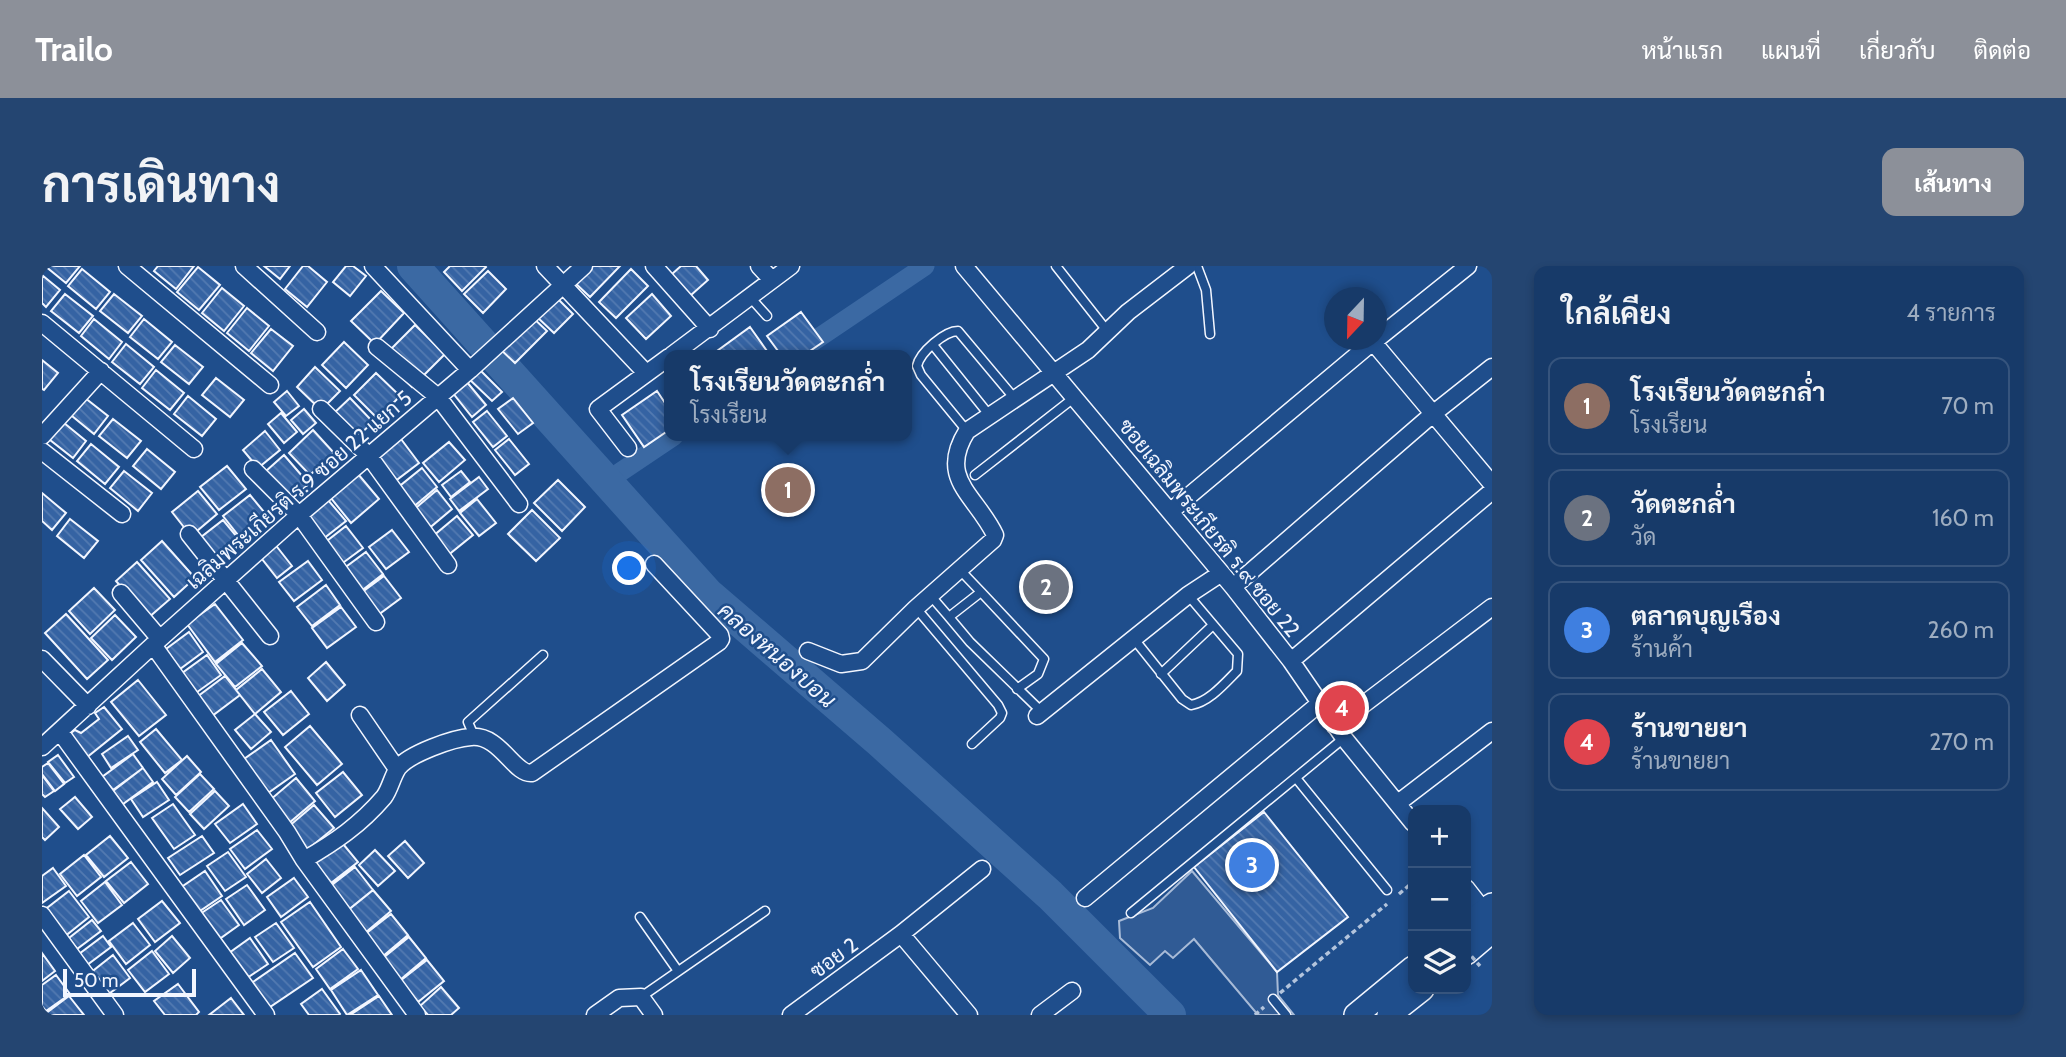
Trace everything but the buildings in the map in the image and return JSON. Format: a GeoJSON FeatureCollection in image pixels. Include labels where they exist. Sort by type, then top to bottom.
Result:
{"type":"FeatureCollection","features":[{"type":"Feature","properties":{"kind":"main road"},"geometry":{"type":"LineString","coordinates":[[1471,924],[1490,917]]}},
{"type":"Feature","properties":{"kind":"main road"},"geometry":{"type":"LineString","coordinates":[[1471,956],[1490,917]]}},
{"type":"Feature","properties":{"kind":"main road"},"geometry":{"type":"LineString","coordinates":[[1356,1015],[1408,972]]}},
{"type":"Feature","properties":{"kind":"main road"},"geometry":{"type":"LineString","coordinates":[[1389,1015],[1416,994]]}},
{"type":"Feature","properties":{"kind":"street"},"geometry":{"type":"LineString","coordinates":[[127,266],[270,385]]}},
{"type":"Feature","properties":{"kind":"street"},"geometry":{"type":"LineString","coordinates":[[243,266],[317,332]]}},
{"type":"Feature","properties":{"kind":"street"},"geometry":{"type":"LineString","coordinates":[[373,266],[472,367]]}},
{"type":"Feature","properties":{"kind":"street"},"geometry":{"type":"LineString","coordinates":[[545,266],[646,373]]}},
{"type":"Feature","properties":{"kind":"street","name":"เฉลิมพระเกียรติ ร.9 ซอย 22 แยก 5"},"geometry":{"type":"LineString","coordinates":[[42,747],[299,515],[503,341],[584,266]]}},
{"type":"Feature","properties":{"kind":"street"},"geometry":{"type":"LineString","coordinates":[[654,266],[710,329]]}},
{"type":"Feature","properties":{"kind":"street"},"geometry":{"type":"LineString","coordinates":[[759,266],[772,280]]}},
{"type":"Feature","properties":{"kind":"street"},"geometry":{"type":"LineString","coordinates":[[679,350],[791,266]]}},
{"type":"Feature","properties":{"kind":"street"},"geometry":{"type":"LineString","coordinates":[[808,651],[841,664],[862,662],[916,608],[993,540],[995,535],[965,491],[957,473],[957,447],[967,431],[1088,350],[1128,312],[1188,266]]}},
{"type":"Feature","properties":{"kind":"street"},"geometry":{"type":"LineString","coordinates":[[1387,330],[1468,266]]}},
{"type":"Feature","properties":{"kind":"street","name":"ซอยเฉลิมพระเกียรติ ร.๙ ซอย 22"},"geometry":{"type":"LineString","coordinates":[[967,268],[1233,587],[1291,661],[1339,732],[1408,816]]}},
{"type":"Feature","properties":{"kind":"street"},"geometry":{"type":"LineString","coordinates":[[42,323],[194,449]]}},
{"type":"Feature","properties":{"kind":"street"},"geometry":{"type":"LineString","coordinates":[[377,347],[438,397],[519,504]]}},
{"type":"Feature","properties":{"kind":"street"},"geometry":{"type":"LineString","coordinates":[[1171,511],[1363,350]]}},
{"type":"Feature","properties":{"kind":"street"},"geometry":{"type":"LineString","coordinates":[[1383,350],[1492,484]]}},
{"type":"Feature","properties":{"kind":"street"},"geometry":{"type":"LineString","coordinates":[[628,448],[598,409],[664,360]]}},
{"type":"Feature","properties":{"kind":"street"},"geometry":{"type":"LineString","coordinates":[[1233,587],[1434,413],[1492,367]]}},
{"type":"Feature","properties":{"kind":"street"},"geometry":{"type":"LineString","coordinates":[[42,436],[101,371]]}},
{"type":"Feature","properties":{"kind":"street"},"geometry":{"type":"LineString","coordinates":[[321,409],[369,456],[448,565]]}},
{"type":"Feature","properties":{"kind":"street"},"geometry":{"type":"LineString","coordinates":[[42,451],[122,514]]}},
{"type":"Feature","properties":{"kind":"street"},"geometry":{"type":"LineString","coordinates":[[253,469],[299,515],[376,622]]}},
{"type":"Feature","properties":{"kind":"street"},"geometry":{"type":"LineString","coordinates":[[1291,661],[1492,491]]}},
{"type":"Feature","properties":{"kind":"street"},"geometry":{"type":"LineString","coordinates":[[189,534],[270,636]]}},
{"type":"Feature","properties":{"kind":"street"},"geometry":{"type":"LineString","coordinates":[[304,860],[351,830],[386,795],[397,769],[409,758],[460,738],[474,736],[487,738],[523,772],[532,773],[719,642],[720,635],[654,564]]}},
{"type":"Feature","properties":{"kind":"street"},"geometry":{"type":"LineString","coordinates":[[1040,714],[1188,595],[1220,574]]}},
{"type":"Feature","properties":{"kind":"street"},"geometry":{"type":"LineString","coordinates":[[121,593],[304,860],[417,1015]]}},
{"type":"Feature","properties":{"kind":"street"},"geometry":{"type":"LineString","coordinates":[[1339,732],[1492,607]]}},
{"type":"Feature","properties":{"kind":"street"},"geometry":{"type":"LineString","coordinates":[[42,659],[89,706]]}},
{"type":"Feature","properties":{"kind":"street"},"geometry":{"type":"LineString","coordinates":[[1085,898],[1319,704]]}},
{"type":"Feature","properties":{"kind":"street"},"geometry":{"type":"LineString","coordinates":[[360,715],[397,769]]}},
{"type":"Feature","properties":{"kind":"street"},"geometry":{"type":"LineString","coordinates":[[1398,803],[1492,731]]}},
{"type":"Feature","properties":{"kind":"street"},"geometry":{"type":"LineString","coordinates":[[60,732],[266,1015]]}},
{"type":"Feature","properties":{"kind":"street","name":"ซอย 2"},"geometry":{"type":"LineString","coordinates":[[798,1013],[982,869]]}},
{"type":"Feature","properties":{"kind":"street"},"geometry":{"type":"LineString","coordinates":[[1471,894],[1490,917]]}},
{"type":"Feature","properties":{"kind":"street"},"geometry":{"type":"LineString","coordinates":[[42,915],[115,1015]]}},
{"type":"Feature","properties":{"kind":"street"},"geometry":{"type":"LineString","coordinates":[[901,934],[970,1015]]}},
{"type":"Feature","properties":{"kind":"street"},"geometry":{"type":"LineString","coordinates":[[1040,1015],[1072,991]]}},
{"type":"Feature","properties":{"kind":"street"},"geometry":{"type":"LineString","coordinates":[[595,1015],[619,998],[641,998],[654,1015]]}},
{"type":"Feature","properties":{"kind":"lane"},"geometry":{"type":"LineString","coordinates":[[1056,266],[1108,332]]}},
{"type":"Feature","properties":{"kind":"lane"},"geometry":{"type":"LineString","coordinates":[[1197,266],[1206,290],[1210,334]]}},
{"type":"Feature","properties":{"kind":"lane"},"geometry":{"type":"LineString","coordinates":[[750,297],[767,316]]}},
{"type":"Feature","properties":{"kind":"lane"},"geometry":{"type":"LineString","coordinates":[[967,431],[918,372],[918,360],[949,332],[958,331],[1015,399]]}},
{"type":"Feature","properties":{"kind":"lane"},"geometry":{"type":"LineString","coordinates":[[933,345],[990,416]]}},
{"type":"Feature","properties":{"kind":"lane"},"geometry":{"type":"LineString","coordinates":[[975,475],[1075,397]]}},
{"type":"Feature","properties":{"kind":"lane"},"geometry":{"type":"LineString","coordinates":[[960,569],[1044,659],[1038,674],[1017,689]]}},
{"type":"Feature","properties":{"kind":"lane"},"geometry":{"type":"LineString","coordinates":[[949,617],[981,592]]}},
{"type":"Feature","properties":{"kind":"lane"},"geometry":{"type":"LineString","coordinates":[[930,595],[958,630],[1040,714]]}},
{"type":"Feature","properties":{"kind":"lane"},"geometry":{"type":"LineString","coordinates":[[1134,639],[1182,699],[1191,705],[1199,703],[1219,688],[1237,671],[1238,654],[1188,595]]}},
{"type":"Feature","properties":{"kind":"lane"},"geometry":{"type":"LineString","coordinates":[[916,608],[1002,713],[972,744]]}},
{"type":"Feature","properties":{"kind":"lane"},"geometry":{"type":"LineString","coordinates":[[1161,674],[1213,625]]}},
{"type":"Feature","properties":{"kind":"lane"},"geometry":{"type":"LineString","coordinates":[[474,736],[468,722],[543,655]]}},
{"type":"Feature","properties":{"kind":"lane"},"geometry":{"type":"LineString","coordinates":[[1131,913],[1296,778],[1339,732]]}},
{"type":"Feature","properties":{"kind":"lane"},"geometry":{"type":"LineString","coordinates":[[1296,778],[1387,890]]}},
{"type":"Feature","properties":{"kind":"lane"},"geometry":{"type":"LineString","coordinates":[[641,998],[765,911]]}},
{"type":"Feature","properties":{"kind":"lane"},"geometry":{"type":"LineString","coordinates":[[639,918],[678,971]]}},
{"type":"Feature","properties":{"kind":"lane"},"geometry":{"type":"LineString","coordinates":[[1273,999],[1286,1015]]}},
{"type":"Feature","properties":{"kind":"path"},"geometry":{"type":"LineString","coordinates":[[1273,999],[1408,886]]}},
{"type":"Feature","properties":{"kind":"shaded area"},"geometry":{"type":"Polygon","coordinates":[[[1192,871],[1277,972],[1278,995],[1294,1015],[1258,1015],[1194,939],[1173,958],[1165,951],[1150,965],[1120,938],[1119,921],[1153,908],[1192,871]]]}},
{"type":"Feature","properties":{"kind":"waterway","name":"คลองหนองบอน"},"geometry":{"type":"LineString","coordinates":[[413,266],[707,593],[880,742],[1050,895],[1170,1015]]}},
{"type":"Feature","properties":{"kind":"waterway"},"geometry":{"type":"LineString","coordinates":[[800,350],[925,266]]}},
{"type":"Feature","properties":{"kind":"waterway"},"geometry":{"type":"LineString","coordinates":[[607,481],[667,441]]}},
{"type":"Feature","properties":{"kind":"place","name":"โรงเรียนวัดตะกล่ำ"},"geometry":{"type":"Point","coordinates":[788,490]}},
{"type":"Feature","properties":{"kind":"place","name":"วัดตะกล่ำ"},"geometry":{"type":"Point","coordinates":[1046,587]}},
{"type":"Feature","properties":{"kind":"place","name":"ร้านขายยา"},"geometry":{"type":"Point","coordinates":[1342,708]}},
{"type":"Feature","properties":{"kind":"place","name":"ตลาดบุญเรือง"},"geometry":{"type":"Point","coordinates":[1252,865]}}]}
